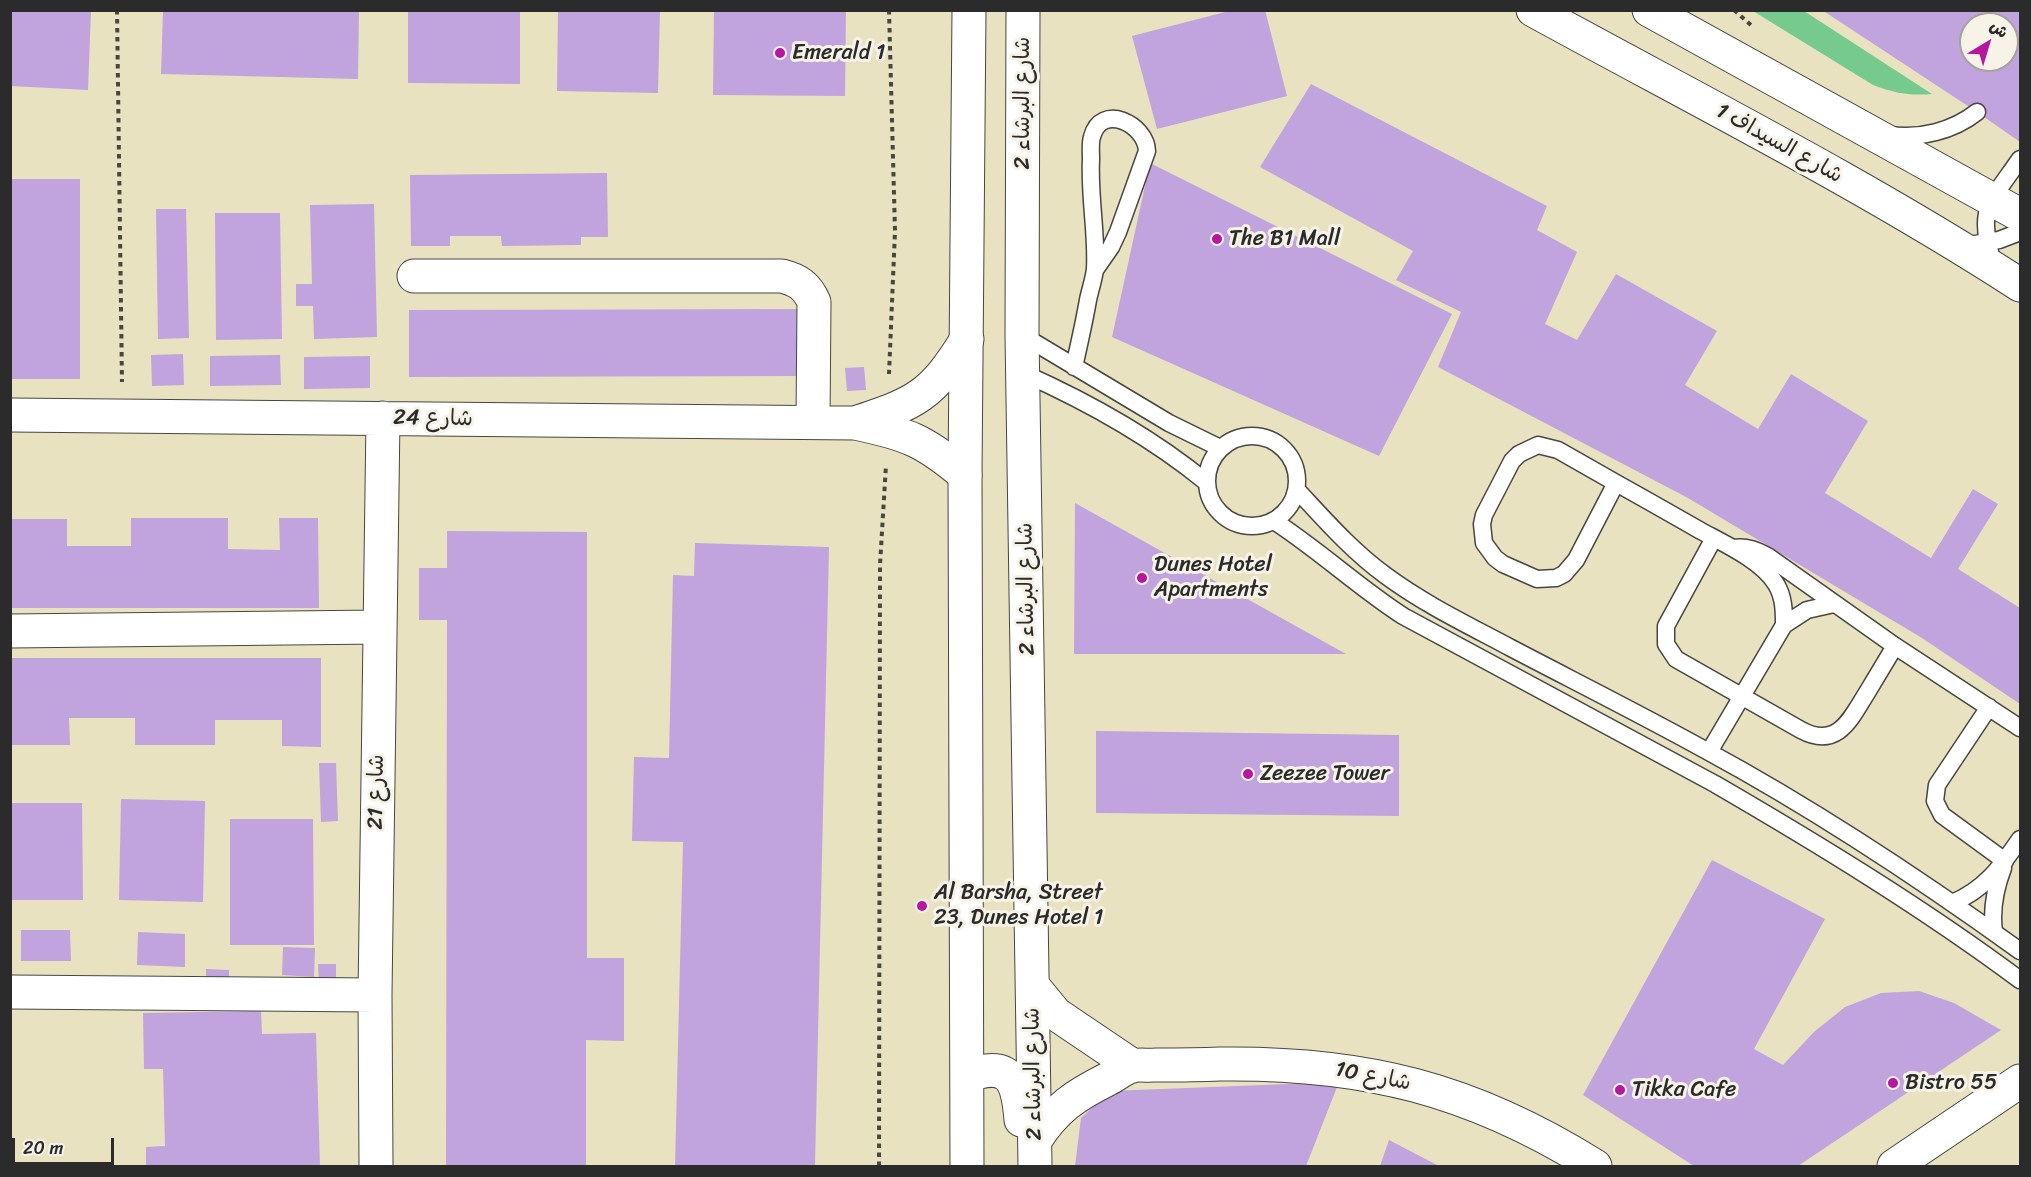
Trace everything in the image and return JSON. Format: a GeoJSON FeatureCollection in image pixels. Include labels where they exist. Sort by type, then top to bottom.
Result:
{"type":"FeatureCollection","features":[{"type":"Feature","properties":{"kind":"street"},"geometry":{"type":"LineString","coordinates":[[967,1167],[965,475],[969,10]]}},
{"type":"Feature","properties":{"kind":"street","name":"شارع البرشاء 2"},"geometry":{"type":"LineString","coordinates":[[1023,10],[1022,335],[1033,986],[1033,1157]]}},
{"type":"Feature","properties":{"kind":"street","name":"شارع السيداف 1"},"geometry":{"type":"LineString","coordinates":[[1533,10],[1990,260]]}},
{"type":"Feature","properties":{"kind":"street"},"geometry":{"type":"LineString","coordinates":[[1648,10],[2007,206]]}},
{"type":"Feature","properties":{"kind":"street"},"geometry":{"type":"LineString","coordinates":[[414,276],[782,276],[793,279],[802,284],[814,302],[813,422]]}},
{"type":"Feature","properties":{"kind":"street","name":"شارع 24"},"geometry":{"type":"LineString","coordinates":[[10,415],[855,423],[888,421],[940,379],[967,339]]}},
{"type":"Feature","properties":{"kind":"street","name":"شارع 21"},"geometry":{"type":"LineString","coordinates":[[376,1167],[375,996],[383,418]]}},
{"type":"Feature","properties":{"kind":"street"},"geometry":{"type":"LineString","coordinates":[[888,421],[930,447],[965,475]]}},
{"type":"Feature","properties":{"kind":"street"},"geometry":{"type":"LineString","coordinates":[[10,631],[380,627]]}},
{"type":"Feature","properties":{"kind":"street"},"geometry":{"type":"LineString","coordinates":[[1033,986],[1056,1014],[1133,1066]]}},
{"type":"Feature","properties":{"kind":"street"},"geometry":{"type":"LineString","coordinates":[[10,992],[375,996]]}},
{"type":"Feature","properties":{"kind":"street","name":"شارع 10"},"geometry":{"type":"LineString","coordinates":[[1033,1157],[1047,1122],[1077,1095],[1133,1066],[1262,1064],[1348,1071],[1427,1087],[1469,1101],[1513,1120],[1567,1148],[1595,1167]]}},
{"type":"Feature","properties":{"kind":"street"},"geometry":{"type":"LineString","coordinates":[[967,1076],[996,1071],[1013,1080],[1018,1090],[1033,1157]]}},
{"type":"Feature","properties":{"kind":"street"},"geometry":{"type":"LineString","coordinates":[[1894,1167],[2020,1082]]}},
{"type":"Feature","properties":{"kind":"lane"},"geometry":{"type":"LineString","coordinates":[[1872,133],[1903,136],[1935,133],[1966,121],[1977,112]]}},
{"type":"Feature","properties":{"kind":"lane"},"geometry":{"type":"LineString","coordinates":[[1074,367],[1095,270],[1090,177],[1092,137],[1097,126],[1106,119],[1115,118],[1122,120],[1142,134],[1147,143],[1147,151],[1118,232],[1095,270]]}},
{"type":"Feature","properties":{"kind":"lane"},"geometry":{"type":"LineString","coordinates":[[1990,260],[1986,215],[2007,206],[2020,159]]}},
{"type":"Feature","properties":{"kind":"lane"},"geometry":{"type":"LineString","coordinates":[[1990,260],[2012,236],[2020,232]]}},
{"type":"Feature","properties":{"kind":"lane"},"geometry":{"type":"LineString","coordinates":[[1022,335],[1177,428],[1220,448]]}},
{"type":"Feature","properties":{"kind":"lane"},"geometry":{"type":"LineString","coordinates":[[1023,373],[1124,425],[1187,466],[1206,482]]}},
{"type":"Feature","properties":{"kind":"lane"},"geometry":{"type":"LineString","coordinates":[[1256,435],[1268,438],[1284,449],[1295,465],[1298,478],[1297,490],[1288,508],[1274,521],[1261,526],[1235,523],[1224,517],[1214,507],[1206,482],[1209,464],[1220,448],[1243,436],[1256,435]]}},
{"type":"Feature","properties":{"kind":"lane"},"geometry":{"type":"LineString","coordinates":[[1616,483],[1571,568],[1556,578],[1537,579],[1503,564],[1495,558],[1484,543],[1482,524],[1484,515],[1512,461],[1528,448],[1548,446],[1616,483],[1733,548],[1764,569],[1777,585],[1784,604],[1784,625]]}},
{"type":"Feature","properties":{"kind":"lane"},"geometry":{"type":"LineString","coordinates":[[1297,490],[1359,555],[1412,594],[1709,752],[1829,822],[2020,951]]}},
{"type":"Feature","properties":{"kind":"lane"},"geometry":{"type":"LineString","coordinates":[[1274,521],[1376,599],[1403,616],[1763,812],[1940,922],[2020,980]]}},
{"type":"Feature","properties":{"kind":"lane"},"geometry":{"type":"LineString","coordinates":[[1714,538],[1666,626],[1666,644],[1676,659],[1809,735],[1829,736],[1846,726],[1895,646]]}},
{"type":"Feature","properties":{"kind":"lane"},"geometry":{"type":"LineString","coordinates":[[1733,548],[1754,549],[1769,557],[1895,646],[2020,728]]}},
{"type":"Feature","properties":{"kind":"lane"},"geometry":{"type":"LineString","coordinates":[[1709,752],[1743,698],[1784,625],[1807,610],[1834,603]]}},
{"type":"Feature","properties":{"kind":"lane"},"geometry":{"type":"LineString","coordinates":[[1989,707],[1936,785],[1935,801],[1942,815],[2005,861]]}},
{"type":"Feature","properties":{"kind":"lane"},"geometry":{"type":"LineString","coordinates":[[1952,903],[1981,888],[2005,861],[2020,839]]}},
{"type":"Feature","properties":{"kind":"lane"},"geometry":{"type":"LineString","coordinates":[[1994,932],[1992,916],[1994,897],[2005,861]]}},
{"type":"Feature","properties":{"kind":"path"},"geometry":{"type":"LineString","coordinates":[[117,10],[122,416]]}},
{"type":"Feature","properties":{"kind":"path"},"geometry":{"type":"LineString","coordinates":[[879,1167],[880,565],[895,231],[889,10]]}},
{"type":"Feature","properties":{"kind":"path"},"geometry":{"type":"LineString","coordinates":[[1734,10],[1755,28]]}},
{"type":"Feature","properties":{"kind":"green space"},"geometry":{"type":"Polygon","coordinates":[[[1753,11],[1804,11],[1932,94],[1902,93],[1873,85],[1753,11]]]}},
{"type":"Feature","properties":{"kind":"building"},"geometry":{"type":"Polygon","coordinates":[[[10,10],[91,10],[88,90],[10,86],[10,10]]]}},
{"type":"Feature","properties":{"kind":"building"},"geometry":{"type":"Polygon","coordinates":[[[163,10],[359,10],[358,79],[161,74],[163,10]]]}},
{"type":"Feature","properties":{"kind":"building"},"geometry":{"type":"Polygon","coordinates":[[[408,10],[520,10],[520,84],[408,83],[408,10]]]}},
{"type":"Feature","properties":{"kind":"building"},"geometry":{"type":"Polygon","coordinates":[[[558,10],[660,10],[658,93],[557,91],[558,10]]]}},
{"type":"Feature","properties":{"kind":"building","name":"Emerald 1"},"geometry":{"type":"Polygon","coordinates":[[[714,10],[846,10],[845,96],[713,95],[714,10]]]}},
{"type":"Feature","properties":{"kind":"building"},"geometry":{"type":"Polygon","coordinates":[[[1233,10],[1265,10],[1287,96],[1157,129],[1132,36],[1233,10]]]}},
{"type":"Feature","properties":{"kind":"building"},"geometry":{"type":"Polygon","coordinates":[[[1822,10],[2020,10],[2020,142],[1977,112],[1822,10]]]}},
{"type":"Feature","properties":{"kind":"building"},"geometry":{"type":"Polygon","coordinates":[[[1311,84],[1547,206],[1537,230],[1577,252],[1545,324],[1577,340],[1616,274],[1717,331],[1685,385],[1758,429],[1791,374],[1868,421],[1825,493],[1931,558],[1973,489],[1998,504],[1958,569],[2020,608],[2020,704],[1922,638],[1688,498],[1438,367],[1461,312],[1396,280],[1413,251],[1260,167],[1311,84]]]}},
{"type":"Feature","properties":{"kind":"building","name":"The B1 Mall"},"geometry":{"type":"Polygon","coordinates":[[[1150,163],[1452,314],[1379,456],[1112,337],[1150,163]]]}},
{"type":"Feature","properties":{"kind":"building"},"geometry":{"type":"Polygon","coordinates":[[[607,173],[608,237],[581,237],[581,245],[502,246],[501,236],[450,236],[450,246],[411,246],[410,175],[607,173]]]}},
{"type":"Feature","properties":{"kind":"building"},"geometry":{"type":"Polygon","coordinates":[[[10,179],[80,179],[80,379],[10,379],[10,179]]]}},
{"type":"Feature","properties":{"kind":"building"},"geometry":{"type":"Polygon","coordinates":[[[374,204],[377,337],[314,339],[313,306],[296,306],[296,284],[312,284],[310,205],[374,204]]]}},
{"type":"Feature","properties":{"kind":"building"},"geometry":{"type":"Polygon","coordinates":[[[156,209],[186,209],[189,338],[158,339],[156,209]]]}},
{"type":"Feature","properties":{"kind":"building"},"geometry":{"type":"Polygon","coordinates":[[[215,213],[280,213],[282,339],[216,340],[215,213]]]}},
{"type":"Feature","properties":{"kind":"building"},"geometry":{"type":"Polygon","coordinates":[[[806,309],[807,376],[409,377],[409,310],[806,309]]]}},
{"type":"Feature","properties":{"kind":"building"},"geometry":{"type":"Polygon","coordinates":[[[183,354],[184,385],[152,386],[151,355],[183,354]]]}},
{"type":"Feature","properties":{"kind":"building"},"geometry":{"type":"Polygon","coordinates":[[[280,355],[281,385],[210,386],[210,356],[280,355]]]}},
{"type":"Feature","properties":{"kind":"building"},"geometry":{"type":"Polygon","coordinates":[[[370,356],[370,388],[304,389],[304,357],[370,356]]]}},
{"type":"Feature","properties":{"kind":"building"},"geometry":{"type":"Polygon","coordinates":[[[864,367],[866,390],[847,391],[845,368],[864,367]]]}},
{"type":"Feature","properties":{"kind":"building","name":"Dunes Hotel Apartments"},"geometry":{"type":"Polygon","coordinates":[[[1075,503],[1346,654],[1074,654],[1075,503]]]}},
{"type":"Feature","properties":{"kind":"building"},"geometry":{"type":"Polygon","coordinates":[[[131,518],[228,518],[228,549],[280,550],[279,518],[318,518],[319,608],[10,608],[10,519],[67,519],[67,546],[131,546],[131,518]]]}},
{"type":"Feature","properties":{"kind":"building"},"geometry":{"type":"Polygon","coordinates":[[[447,531],[587,532],[587,958],[624,958],[624,1041],[586,1040],[586,1166],[446,1166],[447,620],[419,620],[419,568],[447,568],[447,531]]]}},
{"type":"Feature","properties":{"kind":"building"},"geometry":{"type":"Polygon","coordinates":[[[695,543],[829,547],[815,1166],[675,1166],[683,842],[632,841],[634,757],[669,758],[673,575],[694,576],[695,543]]]}},
{"type":"Feature","properties":{"kind":"building"},"geometry":{"type":"Polygon","coordinates":[[[10,658],[321,658],[321,747],[282,746],[282,720],[215,720],[215,745],[135,745],[135,718],[69,718],[70,745],[10,745],[10,658]]]}},
{"type":"Feature","properties":{"kind":"building","name":"Zeezee Tower"},"geometry":{"type":"Polygon","coordinates":[[[1096,731],[1399,735],[1399,816],[1096,813],[1096,731]]]}},
{"type":"Feature","properties":{"kind":"building"},"geometry":{"type":"Polygon","coordinates":[[[319,763],[336,763],[338,821],[321,822],[319,763]]]}},
{"type":"Feature","properties":{"kind":"building"},"geometry":{"type":"Polygon","coordinates":[[[121,799],[205,801],[203,902],[119,900],[121,799]]]}},
{"type":"Feature","properties":{"kind":"building"},"geometry":{"type":"Polygon","coordinates":[[[10,803],[82,803],[83,900],[10,900],[10,803]]]}},
{"type":"Feature","properties":{"kind":"building"},"geometry":{"type":"Polygon","coordinates":[[[230,819],[313,819],[314,945],[230,945],[230,819]]]}},
{"type":"Feature","properties":{"kind":"building"},"geometry":{"type":"Polygon","coordinates":[[[1712,860],[1825,919],[1754,1049],[1783,1065],[1814,1032],[1845,1007],[1881,993],[1919,991],[1954,1003],[2001,1030],[1798,1166],[1694,1166],[1583,1095],[1712,860]]]}},
{"type":"Feature","properties":{"kind":"building"},"geometry":{"type":"Polygon","coordinates":[[[21,930],[70,930],[71,961],[21,961],[21,930]]]}},
{"type":"Feature","properties":{"kind":"building"},"geometry":{"type":"Polygon","coordinates":[[[138,932],[185,934],[185,967],[137,965],[138,932]]]}},
{"type":"Feature","properties":{"kind":"building"},"geometry":{"type":"Polygon","coordinates":[[[283,947],[315,948],[314,977],[282,975],[283,947]]]}},
{"type":"Feature","properties":{"kind":"building"},"geometry":{"type":"Polygon","coordinates":[[[318,964],[336,964],[336,985],[319,985],[318,964]]]}},
{"type":"Feature","properties":{"kind":"building"},"geometry":{"type":"Polygon","coordinates":[[[206,969],[229,970],[229,980],[206,979],[206,969]]]}},
{"type":"Feature","properties":{"kind":"building"},"geometry":{"type":"Polygon","coordinates":[[[261,1011],[262,1034],[316,1033],[320,1166],[146,1166],[146,1147],[165,1146],[163,1069],[144,1069],[143,1013],[261,1011]]]}},
{"type":"Feature","properties":{"kind":"building"},"geometry":{"type":"Polygon","coordinates":[[[1339,1082],[1306,1166],[1075,1166],[1081,1118],[1110,1091],[1339,1082]]]}},
{"type":"Feature","properties":{"kind":"building"},"geometry":{"type":"Polygon","coordinates":[[[1389,1140],[1439,1166],[1380,1166],[1389,1140]]]}},
{"type":"Feature","properties":{"kind":"place","name":"Emerald 1"},"geometry":{"type":"Point","coordinates":[780,53]}},
{"type":"Feature","properties":{"kind":"place","name":"The B1 Mall"},"geometry":{"type":"Point","coordinates":[1217,239]}},
{"type":"Feature","properties":{"kind":"place","name":"Dunes Hotel Apartments"},"geometry":{"type":"Point","coordinates":[1142,578]}},
{"type":"Feature","properties":{"kind":"place","name":"Zeezee Tower"},"geometry":{"type":"Point","coordinates":[1248,774]}},
{"type":"Feature","properties":{"kind":"place","name":"Al Barsha, Street 23, Dunes Hotel 1"},"geometry":{"type":"Point","coordinates":[922,906]}},
{"type":"Feature","properties":{"kind":"place","name":"Bistro 55"},"geometry":{"type":"Point","coordinates":[1893,1083]}},
{"type":"Feature","properties":{"kind":"place","name":"Tikka Cafe"},"geometry":{"type":"Point","coordinates":[1620,1090]}}]}
